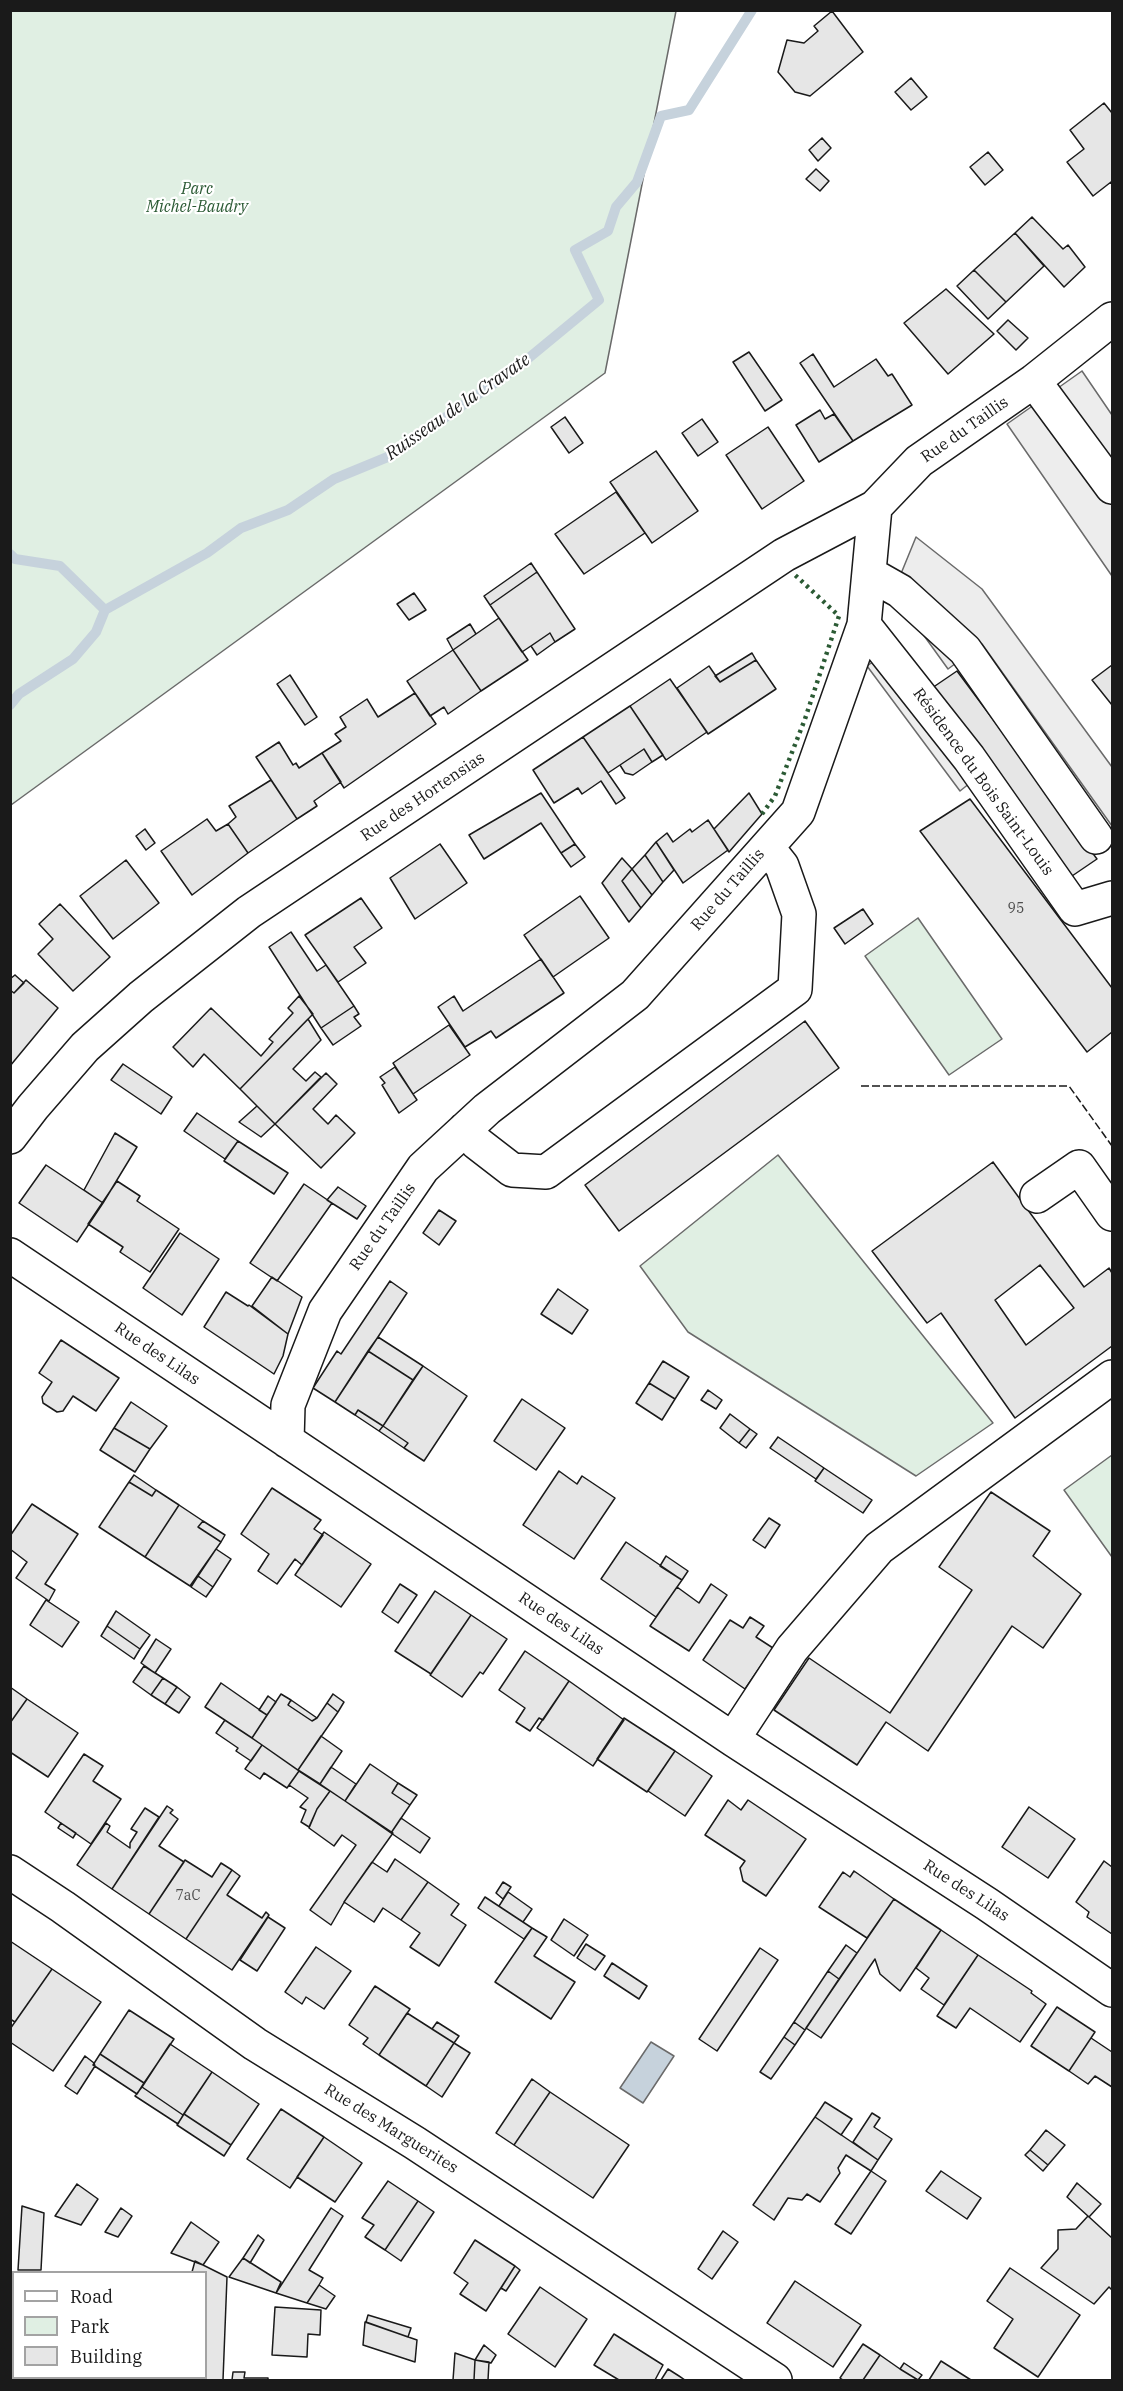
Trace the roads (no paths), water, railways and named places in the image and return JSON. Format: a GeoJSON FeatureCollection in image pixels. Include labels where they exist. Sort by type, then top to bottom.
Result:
{"type":"FeatureCollection","features":[{"type":"Feature","properties":{"kind":"street","name":"Rue du Taillis"},"geometry":{"type":"LineString","coordinates":[[287,1441],[288,1405],[325,1311],[423,1168],[487,1109],[635,995],[798,812],[864,625],[875,507],[919,461],[1034,381],[1113,319]]}},
{"type":"Feature","properties":{"kind":"street"},"geometry":{"type":"LineString","coordinates":[[1034,381],[1113,487]]}},
{"type":"Feature","properties":{"kind":"street","name":"Rue des Hortensias"},"geometry":{"type":"LineString","coordinates":[[10,1137],[85,1047],[141,997],[249,912],[784,555],[875,507]]}},
{"type":"Feature","properties":{"kind":"street"},"geometry":{"type":"LineString","coordinates":[[870,574],[900,591],[965,650],[1096,837]]}},
{"type":"Feature","properties":{"kind":"street","name":"Résidence du Bois Saint-Louis"},"geometry":{"type":"LineString","coordinates":[[864,625],[969,758],[1075,909],[1113,898]]}},
{"type":"Feature","properties":{"kind":"street"},"geometry":{"type":"LineString","coordinates":[[465,1129],[477,1143],[512,1170],[546,1172],[795,989],[799,914],[782,866],[767,847]]}},
{"type":"Feature","properties":{"kind":"street"},"geometry":{"type":"LineString","coordinates":[[1037,1196],[1079,1167],[1113,1214]]}},
{"type":"Feature","properties":{"kind":"street","name":"Rue des Lilas"},"geometry":{"type":"LineString","coordinates":[[10,1255],[733,1739],[987,1904],[1113,1990]]}},
{"type":"Feature","properties":{"kind":"street"},"geometry":{"type":"LineString","coordinates":[[733,1739],[792,1649],[879,1548],[1113,1377]]}},
{"type":"Feature","properties":{"kind":"street","name":"Rue des Marguerites"},"geometry":{"type":"LineString","coordinates":[[10,1872],[63,1907],[255,2044],[425,2150],[775,2380]]}},
{"type":"Feature","properties":{"kind":"waterway","name":"Ruisseau de la Cravate"},"geometry":{"type":"LineString","coordinates":[[10,705],[19,694],[73,659],[96,632],[105,610],[207,553],[241,528],[288,510],[334,479],[390,456],[519,366],[599,300],[575,250],[608,231],[616,207],[637,182],[661,116],[689,110],[752,10]]}},
{"type":"Feature","properties":{"kind":"waterway"},"geometry":{"type":"LineString","coordinates":[[10,554],[15,559],[60,566],[105,610]]}},
{"type":"Feature","properties":{"kind":"park label","name":"Parc Michel-Baudry"},"geometry":{"type":"Point","coordinates":[197,198]}}]}
